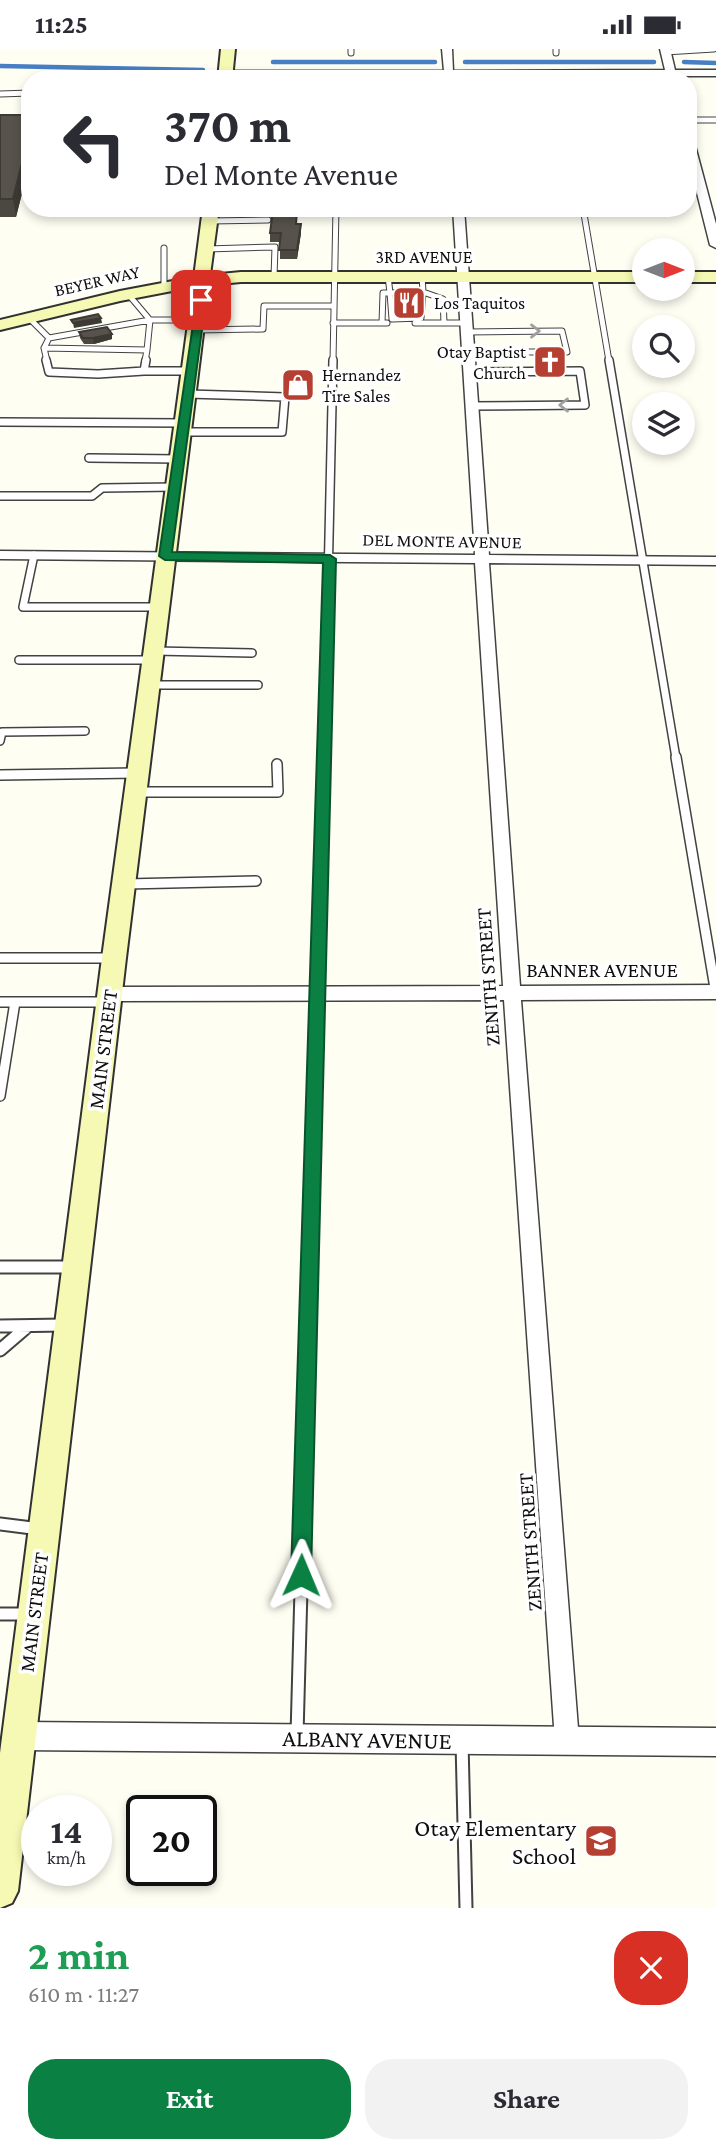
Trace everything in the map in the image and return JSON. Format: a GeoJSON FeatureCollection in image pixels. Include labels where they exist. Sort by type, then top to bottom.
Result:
{"type":"FeatureCollection","features":[{"type":"Feature","properties":{"kind":"main road"},"geometry":{"type":"LineString","coordinates":[[226,70],[228,49]]}},
{"type":"Feature","properties":{"kind":"main road","name":"MAIN STREET"},"geometry":{"type":"LineString","coordinates":[[0,1891],[11,1751],[33,1614],[165,556],[204,280],[210,217]]}},
{"type":"Feature","properties":{"kind":"main road","name":"3RD AVENUE"},"geometry":{"type":"LineString","coordinates":[[204,280],[334,276],[389,285],[422,284],[463,277],[632,277]]}},
{"type":"Feature","properties":{"kind":"main road"},"geometry":{"type":"LineString","coordinates":[[695,277],[716,277]]}},
{"type":"Feature","properties":{"kind":"main road","name":"BEYER WAY"},"geometry":{"type":"LineString","coordinates":[[0,325],[164,286],[204,280]]}},
{"type":"Feature","properties":{"kind":"street"},"geometry":{"type":"LineString","coordinates":[[447,49],[449,70]]}},
{"type":"Feature","properties":{"kind":"street"},"geometry":{"type":"LineString","coordinates":[[665,50],[670,70]]}},
{"type":"Feature","properties":{"kind":"street"},"geometry":{"type":"LineString","coordinates":[[697,74],[716,73]]}},
{"type":"Feature","properties":{"kind":"street"},"geometry":{"type":"LineString","coordinates":[[697,171],[715,237]]}},
{"type":"Feature","properties":{"kind":"street","name":"ZENITH STREET"},"geometry":{"type":"LineString","coordinates":[[459,217],[567,1741]]}},
{"type":"Feature","properties":{"kind":"street","name":"DEL MONTE AVENUE"},"geometry":{"type":"LineString","coordinates":[[0,555],[716,561]]}},
{"type":"Feature","properties":{"kind":"street","name":"BANNER AVENUE"},"geometry":{"type":"LineString","coordinates":[[110,998],[317,992],[716,993]]}},
{"type":"Feature","properties":{"kind":"street","name":"ALBANY AVENUE"},"geometry":{"type":"LineString","coordinates":[[11,1751],[297,1737],[716,1742]]}},
{"type":"Feature","properties":{"kind":"lane"},"geometry":{"type":"LineString","coordinates":[[665,50],[714,49]]}},
{"type":"Feature","properties":{"kind":"lane"},"geometry":{"type":"LineString","coordinates":[[0,94],[21,93]]}},
{"type":"Feature","properties":{"kind":"lane"},"geometry":{"type":"LineString","coordinates":[[697,120],[716,120]]}},
{"type":"Feature","properties":{"kind":"lane"},"geometry":{"type":"LineString","coordinates":[[239,217],[268,220]]}},
{"type":"Feature","properties":{"kind":"lane"},"geometry":{"type":"LineString","coordinates":[[297,1737],[330,559],[336,217]]}},
{"type":"Feature","properties":{"kind":"lane"},"geometry":{"type":"LineString","coordinates":[[584,217],[716,993]]}},
{"type":"Feature","properties":{"kind":"lane"},"geometry":{"type":"LineString","coordinates":[[207,249],[275,247],[274,277]]}},
{"type":"Feature","properties":{"kind":"lane"},"geometry":{"type":"LineString","coordinates":[[164,248],[164,286]]}},
{"type":"Feature","properties":{"kind":"lane"},"geometry":{"type":"LineString","coordinates":[[389,285],[392,319],[421,318],[422,284]]}},
{"type":"Feature","properties":{"kind":"lane"},"geometry":{"type":"LineString","coordinates":[[422,284],[443,299],[444,323]]}},
{"type":"Feature","properties":{"kind":"lane"},"geometry":{"type":"LineString","coordinates":[[382,323],[383,293],[389,285]]}},
{"type":"Feature","properties":{"kind":"lane"},"geometry":{"type":"LineString","coordinates":[[128,294],[150,320],[144,370]]}},
{"type":"Feature","properties":{"kind":"lane"},"geometry":{"type":"LineString","coordinates":[[49,338],[150,320],[263,329],[264,306],[334,306]]}},
{"type":"Feature","properties":{"kind":"lane"},"geometry":{"type":"LineString","coordinates":[[29,318],[49,338]]}},
{"type":"Feature","properties":{"kind":"lane"},"geometry":{"type":"LineString","coordinates":[[333,323],[444,323],[466,327],[562,331],[570,371]]}},
{"type":"Feature","properties":{"kind":"lane"},"geometry":{"type":"LineString","coordinates":[[0,422],[282,432],[285,397],[190,382],[144,370],[98,374],[49,372],[44,348],[49,338]]}},
{"type":"Feature","properties":{"kind":"lane"},"geometry":{"type":"LineString","coordinates":[[44,348],[147,350]]}},
{"type":"Feature","properties":{"kind":"lane"},"geometry":{"type":"LineString","coordinates":[[468,352],[567,352]]}},
{"type":"Feature","properties":{"kind":"lane"},"geometry":{"type":"LineString","coordinates":[[469,372],[580,370],[585,405],[472,406]]}},
{"type":"Feature","properties":{"kind":"lane"},"geometry":{"type":"LineString","coordinates":[[89,458],[179,460]]}},
{"type":"Feature","properties":{"kind":"lane"},"geometry":{"type":"LineString","coordinates":[[0,496],[92,496],[102,488],[175,487]]}},
{"type":"Feature","properties":{"kind":"lane"},"geometry":{"type":"LineString","coordinates":[[34,555],[23,607],[159,607]]}},
{"type":"Feature","properties":{"kind":"lane"},"geometry":{"type":"LineString","coordinates":[[19,660],[252,653]]}},
{"type":"Feature","properties":{"kind":"lane"},"geometry":{"type":"LineString","coordinates":[[149,685],[258,685]]}},
{"type":"Feature","properties":{"kind":"lane"},"geometry":{"type":"LineString","coordinates":[[0,741],[2,732],[85,731]]}},
{"type":"Feature","properties":{"kind":"lane"},"geometry":{"type":"LineString","coordinates":[[0,775],[278,792],[277,764]]}},
{"type":"Feature","properties":{"kind":"lane"},"geometry":{"type":"LineString","coordinates":[[124,884],[257,881]]}},
{"type":"Feature","properties":{"kind":"lane"},"geometry":{"type":"LineString","coordinates":[[0,958],[114,958]]}},
{"type":"Feature","properties":{"kind":"lane"},"geometry":{"type":"LineString","coordinates":[[0,1002],[110,998]]}},
{"type":"Feature","properties":{"kind":"lane"},"geometry":{"type":"LineString","coordinates":[[0,1096],[15,1002]]}},
{"type":"Feature","properties":{"kind":"lane"},"geometry":{"type":"LineString","coordinates":[[0,1267],[76,1267]]}},
{"type":"Feature","properties":{"kind":"lane"},"geometry":{"type":"LineString","coordinates":[[0,1325],[69,1325]]}},
{"type":"Feature","properties":{"kind":"lane"},"geometry":{"type":"LineString","coordinates":[[0,1350],[28,1326]]}},
{"type":"Feature","properties":{"kind":"lane"},"geometry":{"type":"LineString","coordinates":[[0,1524],[44,1529]]}},
{"type":"Feature","properties":{"kind":"lane"},"geometry":{"type":"LineString","coordinates":[[0,1613],[33,1614]]}},
{"type":"Feature","properties":{"kind":"lane"},"geometry":{"type":"LineString","coordinates":[[461,1740],[466,1908]]}},
{"type":"Feature","properties":{"kind":"building"},"geometry":{"type":"Polygon","coordinates":[[[0,115],[21,115],[21,167],[13,199],[0,199],[0,115]]]}},
{"type":"Feature","properties":{"kind":"building"},"geometry":{"type":"Polygon","coordinates":[[[272,217],[297,217],[296,224],[301,224],[297,250],[279,250],[281,233],[270,233],[272,217]]]}},
{"type":"Feature","properties":{"kind":"building"},"geometry":{"type":"Polygon","coordinates":[[[98,314],[101,318],[73,323],[71,320],[98,314]]]}},
{"type":"Feature","properties":{"kind":"building"},"geometry":{"type":"Polygon","coordinates":[[[107,327],[112,334],[83,338],[79,332],[107,327]]]}},
{"type":"Feature","properties":{"kind":"waterway"},"geometry":{"type":"LineString","coordinates":[[273,62],[435,62]]}},
{"type":"Feature","properties":{"kind":"waterway"},"geometry":{"type":"LineString","coordinates":[[465,62],[654,62]]}},
{"type":"Feature","properties":{"kind":"waterway"},"geometry":{"type":"LineString","coordinates":[[684,62],[716,63]]}},
{"type":"Feature","properties":{"kind":"waterway"},"geometry":{"type":"LineString","coordinates":[[0,66],[203,70]]}},
{"type":"Feature","properties":{"kind":"place","name":"Los Taquitos"},"geometry":{"type":"Point","coordinates":[409,303]}},
{"type":"Feature","properties":{"kind":"place","name":"Otay Baptist Church"},"geometry":{"type":"Point","coordinates":[550,362]}},
{"type":"Feature","properties":{"kind":"place","name":"Hernandez Tire Sales"},"geometry":{"type":"Point","coordinates":[298,385]}},
{"type":"Feature","properties":{"kind":"place","name":"Otay Elementary School"},"geometry":{"type":"Point","coordinates":[601,1841]}},
{"type":"Feature","properties":{"kind":"route"},"geometry":{"type":"LineString","coordinates":[[201,300],[165,556],[330,559],[301,1575]]}}]}
